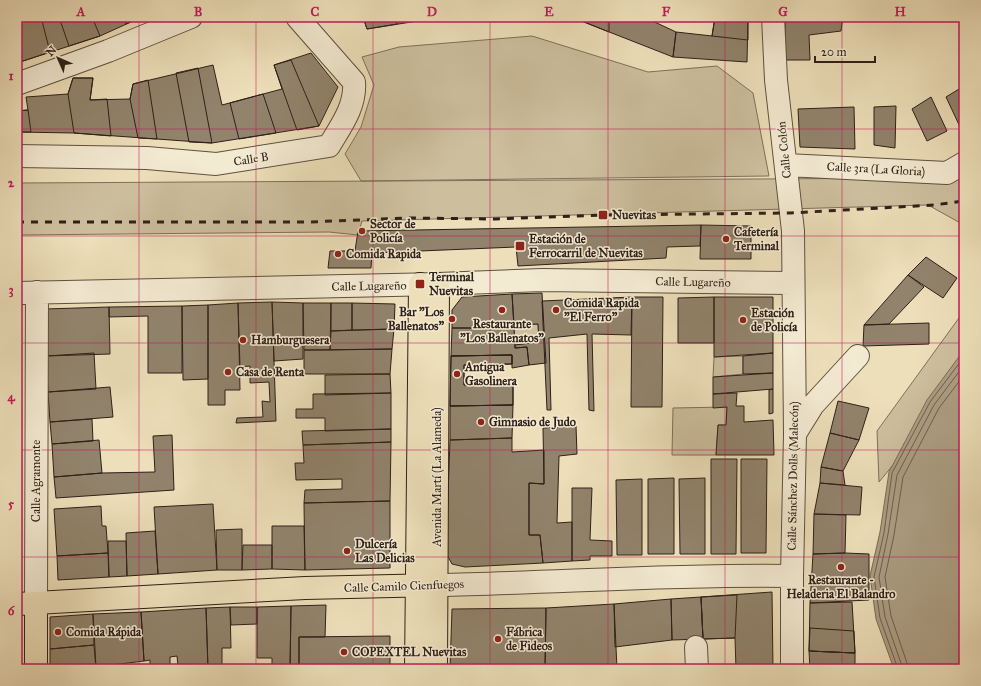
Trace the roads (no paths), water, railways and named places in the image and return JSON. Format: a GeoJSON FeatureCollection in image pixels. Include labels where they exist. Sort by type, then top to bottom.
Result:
{"type":"FeatureCollection","features":[{"type":"Feature","properties":{"kind":"main road","name":"Avenida Martí (La Alameda)"},"geometry":{"type":"LineString","coordinates":[[429,284],[427,586],[436,669]]}},
{"type":"Feature","properties":{"kind":"main road","name":"Avenida Martí (La Alameda)"},"geometry":{"type":"LineString","coordinates":[[416,669],[427,586]]}},
{"type":"Feature","properties":{"kind":"main road","name":"Calle Camilo Cienfuegos"},"geometry":{"type":"LineString","coordinates":[[26,604],[305,588],[427,586]]}},
{"type":"Feature","properties":{"kind":"main road","name":"Calle Agramonte"},"geometry":{"type":"LineString","coordinates":[[26,604],[36,669]]}},
{"type":"Feature","properties":{"kind":"street"},"geometry":{"type":"LineString","coordinates":[[17,84],[108,51],[191,17]]}},
{"type":"Feature","properties":{"kind":"street","name":"Calle B"},"geometry":{"type":"LineString","coordinates":[[17,156],[147,158],[216,164],[329,146],[348,114],[354,92],[354,82],[297,17]]}},
{"type":"Feature","properties":{"kind":"street","name":"Calle Colón"},"geometry":{"type":"LineString","coordinates":[[773,17],[776,80],[793,231],[793,284]]}},
{"type":"Feature","properties":{"kind":"street","name":"Calle 3ra (La Gloria)"},"geometry":{"type":"LineString","coordinates":[[786,165],[947,173],[964,163]]}},
{"type":"Feature","properties":{"kind":"street","name":"Calle Lugareño"},"geometry":{"type":"LineString","coordinates":[[27,293],[542,280],[793,284]]}},
{"type":"Feature","properties":{"kind":"street","name":"Calle Sánchez Dolls (Malecón)"},"geometry":{"type":"LineString","coordinates":[[792,669],[794,434],[793,284]]}},
{"type":"Feature","properties":{"kind":"street","name":"Calle Agramonte"},"geometry":{"type":"LineString","coordinates":[[26,604],[27,293]]}},
{"type":"Feature","properties":{"kind":"street"},"geometry":{"type":"LineString","coordinates":[[794,434],[813,405],[858,356]]}},
{"type":"Feature","properties":{"kind":"street","name":"Calle Camilo Cienfuegos"},"geometry":{"type":"LineString","coordinates":[[427,586],[547,583],[630,578],[792,576]]}},
{"type":"Feature","properties":{"kind":"street"},"geometry":{"type":"LineString","coordinates":[[696,647],[697,669]]}},
{"type":"Feature","properties":{"kind":"water"},"geometry":{"type":"Polygon","coordinates":[[[964,350],[964,669],[894,669],[876,619],[870,576],[880,532],[889,472],[927,400],[964,350]]]}},
{"type":"Feature","properties":{"kind":"railway"},"geometry":{"type":"LineString","coordinates":[[17,222],[309,222],[408,218],[496,219],[603,215],[790,213],[934,205],[964,201]]}},
{"type":"Feature","properties":{"kind":"place","name":"Nuevitas"},"geometry":{"type":"Point","coordinates":[603,215]}},
{"type":"Feature","properties":{"kind":"place","name":"Sector de Policía"},"geometry":{"type":"Point","coordinates":[362,231]}},
{"type":"Feature","properties":{"kind":"place","name":"Cafetería Terminal"},"geometry":{"type":"Point","coordinates":[726,239]}},
{"type":"Feature","properties":{"kind":"place","name":"Estación de Ferrocarril de Nuevitas"},"geometry":{"type":"Point","coordinates":[520,246]}},
{"type":"Feature","properties":{"kind":"place","name":"Comida Rapida"},"geometry":{"type":"Point","coordinates":[338,254]}},
{"type":"Feature","properties":{"kind":"place","name":"Terminal Nuevitas"},"geometry":{"type":"Point","coordinates":[420,284]}},
{"type":"Feature","properties":{"kind":"place","name":"Restaurante \"Los Ballenatos\""},"geometry":{"type":"Point","coordinates":[502,310]}},
{"type":"Feature","properties":{"kind":"place","name":"Comida Rapida \"El Ferro\""},"geometry":{"type":"Point","coordinates":[556,310]}},
{"type":"Feature","properties":{"kind":"place","name":"Bar \"Los Ballenatos\""},"geometry":{"type":"Point","coordinates":[452,319]}},
{"type":"Feature","properties":{"kind":"place","name":"Estación de Policía"},"geometry":{"type":"Point","coordinates":[743,320]}},
{"type":"Feature","properties":{"kind":"place","name":"Hamburguesera"},"geometry":{"type":"Point","coordinates":[243,340]}},
{"type":"Feature","properties":{"kind":"place","name":"Casa de Renta"},"geometry":{"type":"Point","coordinates":[228,372]}},
{"type":"Feature","properties":{"kind":"place","name":"Antigua Gasolinera"},"geometry":{"type":"Point","coordinates":[457,374]}},
{"type":"Feature","properties":{"kind":"place","name":"Gimnasio de Judo"},"geometry":{"type":"Point","coordinates":[481,422]}},
{"type":"Feature","properties":{"kind":"place","name":"Dulcería Las Delicias"},"geometry":{"type":"Point","coordinates":[347,551]}},
{"type":"Feature","properties":{"kind":"place","name":"Restaurante - Heladeria El Balandro"},"geometry":{"type":"Point","coordinates":[841,567]}},
{"type":"Feature","properties":{"kind":"place","name":"Comida Rápida"},"geometry":{"type":"Point","coordinates":[58,632]}},
{"type":"Feature","properties":{"kind":"place","name":"Fábrica de Fideos"},"geometry":{"type":"Point","coordinates":[498,639]}},
{"type":"Feature","properties":{"kind":"place","name":"COPEXTEL Nuevitas"},"geometry":{"type":"Point","coordinates":[344,652]}}]}
